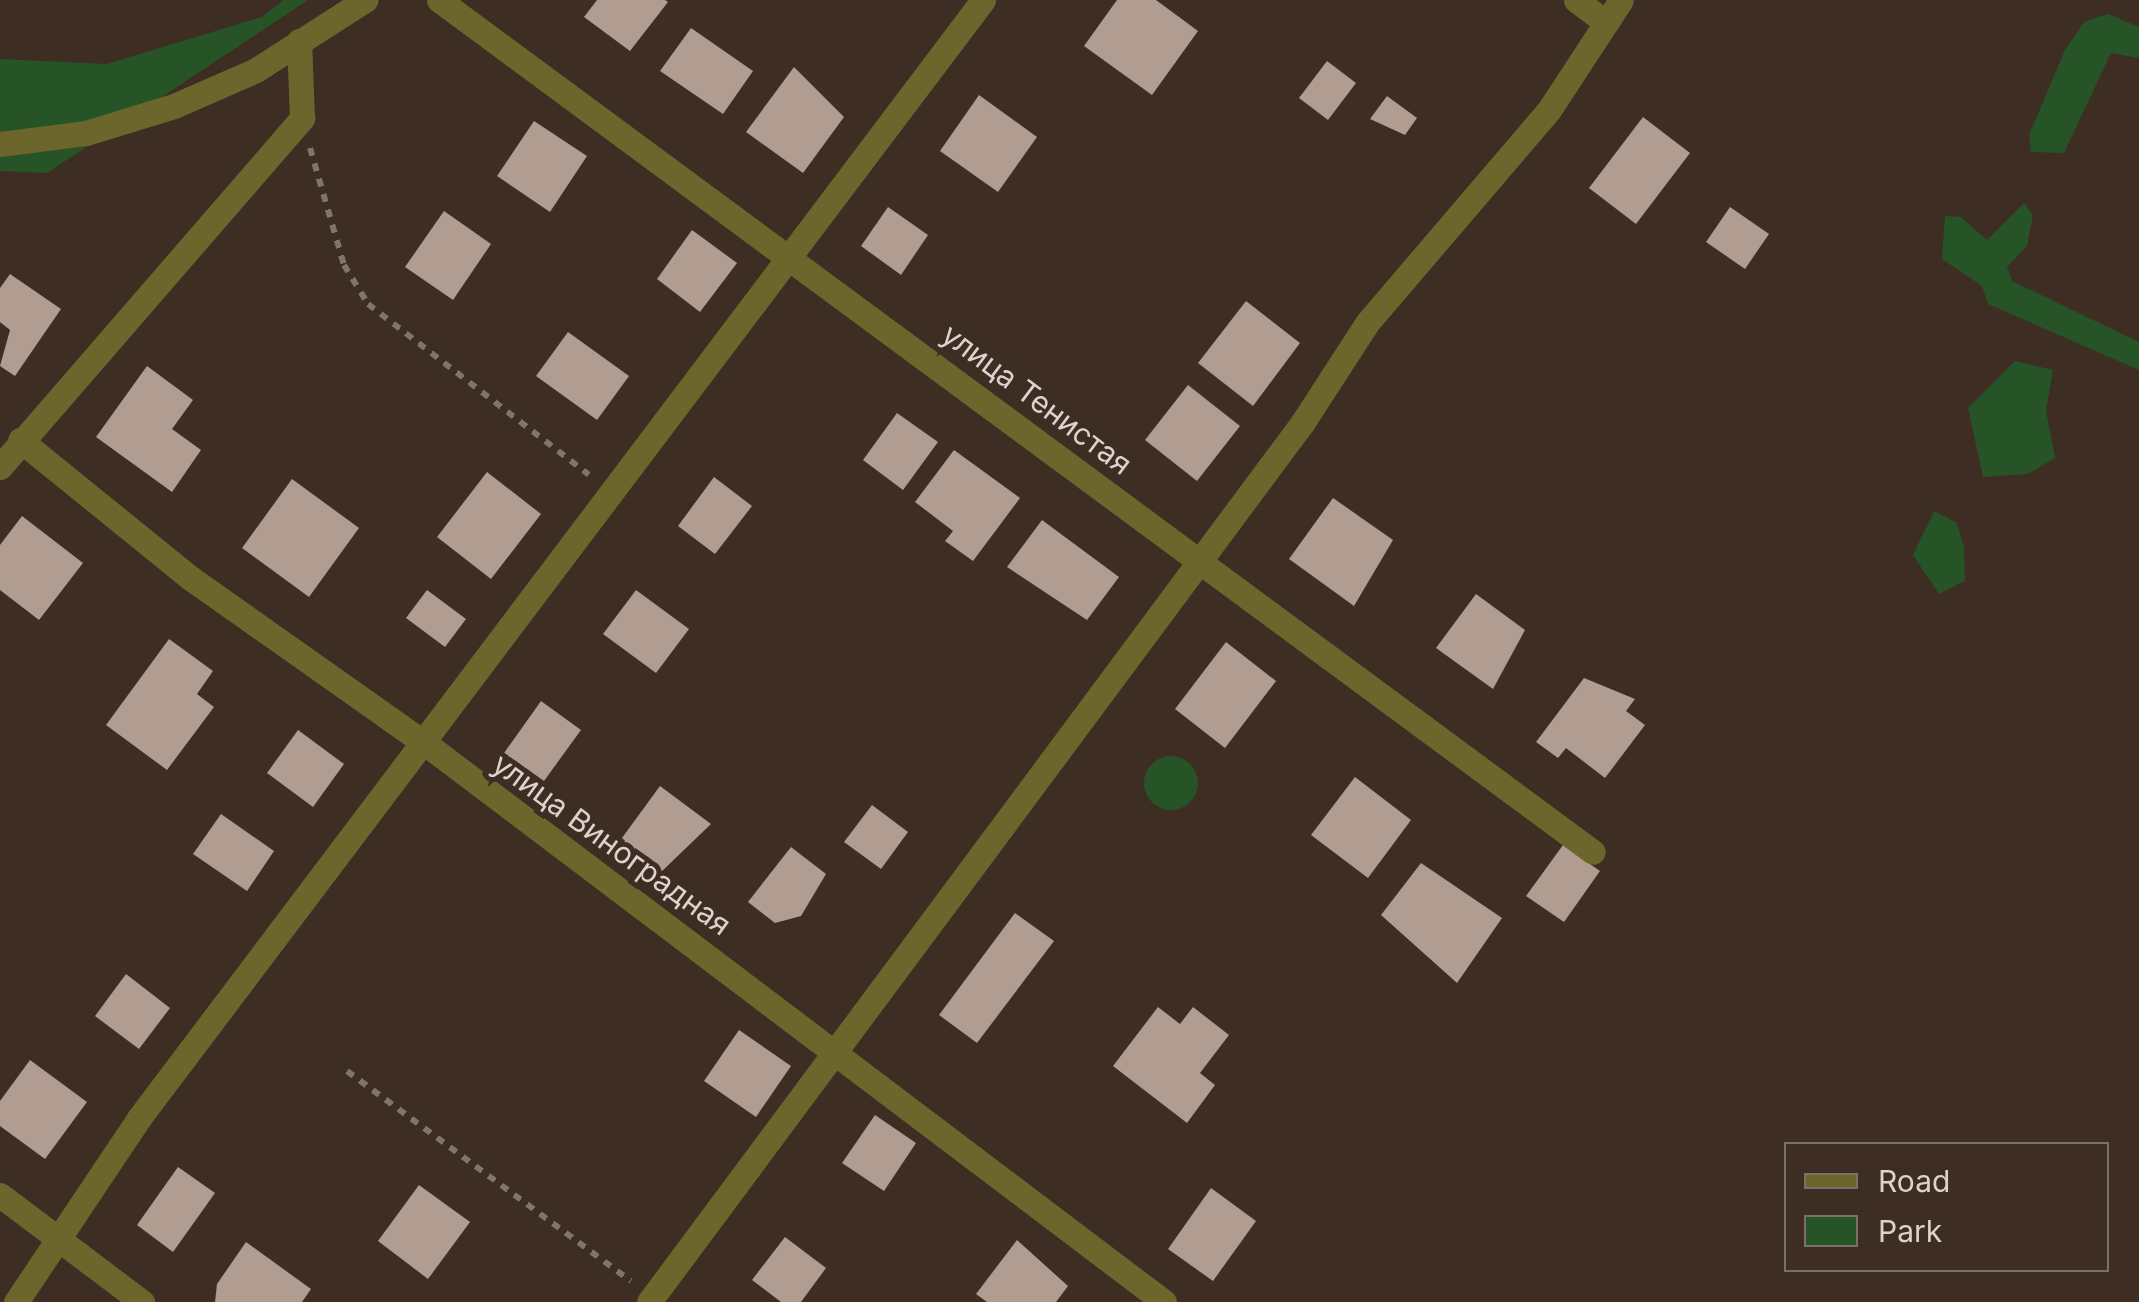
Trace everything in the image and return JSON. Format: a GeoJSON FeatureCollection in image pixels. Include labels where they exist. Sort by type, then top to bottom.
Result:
{"type":"FeatureCollection","features":[{"type":"Feature","properties":{"kind":"street"},"geometry":{"type":"LineString","coordinates":[[0,144],[86,133],[174,106],[299,42],[365,0]]}},
{"type":"Feature","properties":{"kind":"street","name":"улица Тенистая"},"geometry":{"type":"LineString","coordinates":[[439,0],[792,255],[1198,562],[1594,852]]}},
{"type":"Feature","properties":{"kind":"street"},"geometry":{"type":"LineString","coordinates":[[16,1302],[139,1118],[426,744],[983,0]]}},
{"type":"Feature","properties":{"kind":"street"},"geometry":{"type":"LineString","coordinates":[[1576,0],[1604,20]]}},
{"type":"Feature","properties":{"kind":"street"},"geometry":{"type":"LineString","coordinates":[[651,1299],[1198,562],[1410,268],[1549,110],[1604,20],[1621,0]]}},
{"type":"Feature","properties":{"kind":"street"},"geometry":{"type":"LineString","coordinates":[[0,467],[302,118],[299,42]]}},
{"type":"Feature","properties":{"kind":"street","name":"улица Виноградная"},"geometry":{"type":"LineString","coordinates":[[20,440],[189,577],[426,744],[832,1056],[1164,1302]]}},
{"type":"Feature","properties":{"kind":"street"},"geometry":{"type":"LineString","coordinates":[[0,1196],[142,1302]]}},
{"type":"Feature","properties":{"kind":"path"},"geometry":{"type":"LineString","coordinates":[[302,118],[344,265],[368,304],[612,492]]}},
{"type":"Feature","properties":{"kind":"path"},"geometry":{"type":"LineString","coordinates":[[346,1071],[651,1299]]}},
{"type":"Feature","properties":{"kind":"green space"},"geometry":{"type":"Polygon","coordinates":[[[284,0],[308,0],[47,173],[0,171],[0,59],[107,64],[262,17],[284,0]]]}},
{"type":"Feature","properties":{"kind":"green space"},"geometry":{"type":"Polygon","coordinates":[[[2108,14],[2139,27],[2139,58],[2111,53],[2064,153],[2031,152],[2029,135],[2065,50],[2084,22],[2108,14]]]}},
{"type":"Feature","properties":{"kind":"green space"},"geometry":{"type":"Polygon","coordinates":[[[2024,203],[2033,215],[2027,246],[2007,267],[2012,281],[2139,342],[2139,370],[1988,304],[1982,286],[1942,259],[1945,216],[1961,217],[1987,240],[2024,203]]]}},
{"type":"Feature","properties":{"kind":"green space"},"geometry":{"type":"Polygon","coordinates":[[[2015,361],[2053,370],[2046,411],[2055,458],[2028,474],[1983,477],[1968,408],[2015,361]]]}},
{"type":"Feature","properties":{"kind":"green space"},"geometry":{"type":"Polygon","coordinates":[[[1934,511],[1957,523],[1964,547],[1965,581],[1939,594],[1913,555],[1934,511]]]}},
{"type":"Feature","properties":{"kind":"green space"},"geometry":{"type":"Polygon","coordinates":[[[1171,756],[1190,764],[1198,783],[1190,802],[1171,810],[1152,802],[1144,783],[1152,764],[1171,756]]]}},
{"type":"Feature","properties":{"kind":"building"},"geometry":{"type":"Polygon","coordinates":[[[597,0],[668,2],[630,51],[584,17],[597,0]]]}},
{"type":"Feature","properties":{"kind":"building"},"geometry":{"type":"Polygon","coordinates":[[[1117,0],[1156,0],[1198,31],[1152,95],[1084,46],[1117,0]]]}},
{"type":"Feature","properties":{"kind":"building"},"geometry":{"type":"Polygon","coordinates":[[[691,28],[753,71],[723,114],[660,71],[691,28]]]}},
{"type":"Feature","properties":{"kind":"building"},"geometry":{"type":"Polygon","coordinates":[[[1327,61],[1356,83],[1328,120],[1299,98],[1327,61]]]}},
{"type":"Feature","properties":{"kind":"building"},"geometry":{"type":"Polygon","coordinates":[[[794,67],[844,117],[803,173],[746,132],[794,67]]]}},
{"type":"Feature","properties":{"kind":"building"},"geometry":{"type":"Polygon","coordinates":[[[979,95],[1037,137],[998,192],[940,151],[979,95]]]}},
{"type":"Feature","properties":{"kind":"building"},"geometry":{"type":"Polygon","coordinates":[[[1387,96],[1417,118],[1405,135],[1370,119],[1387,96]]]}},
{"type":"Feature","properties":{"kind":"building"},"geometry":{"type":"Polygon","coordinates":[[[1643,117],[1690,153],[1636,224],[1589,188],[1643,117]]]}},
{"type":"Feature","properties":{"kind":"building"},"geometry":{"type":"Polygon","coordinates":[[[534,121],[587,156],[550,212],[497,176],[534,121]]]}},
{"type":"Feature","properties":{"kind":"building"},"geometry":{"type":"Polygon","coordinates":[[[888,207],[928,235],[901,275],[861,246],[888,207]]]}},
{"type":"Feature","properties":{"kind":"building"},"geometry":{"type":"Polygon","coordinates":[[[1730,207],[1769,234],[1745,269],[1706,242],[1730,207]]]}},
{"type":"Feature","properties":{"kind":"building"},"geometry":{"type":"Polygon","coordinates":[[[444,211],[491,244],[453,300],[405,267],[444,211]]]}},
{"type":"Feature","properties":{"kind":"building"},"geometry":{"type":"Polygon","coordinates":[[[692,230],[737,263],[700,312],[657,279],[692,230]]]}},
{"type":"Feature","properties":{"kind":"building"},"geometry":{"type":"Polygon","coordinates":[[[10,274],[61,309],[15,376],[0,366],[10,330],[0,322],[0,288],[10,274]]]}},
{"type":"Feature","properties":{"kind":"building"},"geometry":{"type":"Polygon","coordinates":[[[1246,301],[1300,343],[1253,406],[1198,363],[1246,301]]]}},
{"type":"Feature","properties":{"kind":"building"},"geometry":{"type":"Polygon","coordinates":[[[568,332],[629,376],[597,420],[536,376],[568,332]]]}},
{"type":"Feature","properties":{"kind":"building"},"geometry":{"type":"Polygon","coordinates":[[[147,366],[193,400],[172,429],[201,450],[172,492],[96,437],[147,366]]]}},
{"type":"Feature","properties":{"kind":"building"},"geometry":{"type":"Polygon","coordinates":[[[1188,385],[1240,426],[1197,481],[1145,440],[1188,385]]]}},
{"type":"Feature","properties":{"kind":"building"},"geometry":{"type":"Polygon","coordinates":[[[897,413],[938,442],[903,490],[863,460],[897,413]]]}},
{"type":"Feature","properties":{"kind":"building"},"geometry":{"type":"Polygon","coordinates":[[[954,450],[1020,498],[973,561],[945,541],[953,531],[915,502],[954,450]]]}},
{"type":"Feature","properties":{"kind":"building"},"geometry":{"type":"Polygon","coordinates":[[[487,472],[541,514],[491,579],[437,537],[487,472]]]}},
{"type":"Feature","properties":{"kind":"building"},"geometry":{"type":"Polygon","coordinates":[[[714,477],[752,506],[715,554],[678,526],[714,477]]]}},
{"type":"Feature","properties":{"kind":"building"},"geometry":{"type":"Polygon","coordinates":[[[292,479],[359,528],[309,597],[242,548],[292,479]]]}},
{"type":"Feature","properties":{"kind":"building"},"geometry":{"type":"Polygon","coordinates":[[[1333,498],[1393,540],[1354,606],[1289,559],[1333,498]]]}},
{"type":"Feature","properties":{"kind":"building"},"geometry":{"type":"Polygon","coordinates":[[[22,516],[83,563],[39,620],[0,590],[0,545],[22,516]]]}},
{"type":"Feature","properties":{"kind":"building"},"geometry":{"type":"Polygon","coordinates":[[[1042,520],[1119,577],[1087,620],[1007,567],[1042,520]]]}},
{"type":"Feature","properties":{"kind":"building"},"geometry":{"type":"Polygon","coordinates":[[[427,590],[466,619],[445,647],[406,618],[427,590]]]}},
{"type":"Feature","properties":{"kind":"building"},"geometry":{"type":"Polygon","coordinates":[[[636,590],[689,629],[656,673],[603,634],[636,590]]]}},
{"type":"Feature","properties":{"kind":"building"},"geometry":{"type":"Polygon","coordinates":[[[1476,594],[1525,630],[1493,689],[1436,648],[1476,594]]]}},
{"type":"Feature","properties":{"kind":"building"},"geometry":{"type":"Polygon","coordinates":[[[169,639],[213,671],[197,694],[214,707],[167,770],[106,725],[169,639]]]}},
{"type":"Feature","properties":{"kind":"building"},"geometry":{"type":"Polygon","coordinates":[[[1226,642],[1276,681],[1225,748],[1175,709],[1226,642]]]}},
{"type":"Feature","properties":{"kind":"building"},"geometry":{"type":"Polygon","coordinates":[[[1584,678],[1635,699],[1626,711],[1645,725],[1605,778],[1566,748],[1558,758],[1536,742],[1584,678]]]}},
{"type":"Feature","properties":{"kind":"building"},"geometry":{"type":"Polygon","coordinates":[[[541,701],[581,730],[544,781],[504,753],[541,701]]]}},
{"type":"Feature","properties":{"kind":"building"},"geometry":{"type":"Polygon","coordinates":[[[298,730],[344,764],[313,807],[267,773],[298,730]]]}},
{"type":"Feature","properties":{"kind":"building"},"geometry":{"type":"Polygon","coordinates":[[[1355,777],[1411,820],[1368,878],[1311,835],[1355,777]]]}},
{"type":"Feature","properties":{"kind":"building"},"geometry":{"type":"Polygon","coordinates":[[[660,786],[711,824],[660,873],[619,842],[660,786]]]}},
{"type":"Feature","properties":{"kind":"building"},"geometry":{"type":"Polygon","coordinates":[[[872,805],[908,832],[881,869],[844,842],[872,805]]]}},
{"type":"Feature","properties":{"kind":"building"},"geometry":{"type":"Polygon","coordinates":[[[221,814],[274,851],[247,891],[193,854],[221,814]]]}},
{"type":"Feature","properties":{"kind":"building"},"geometry":{"type":"Polygon","coordinates":[[[1563,845],[1600,871],[1564,922],[1526,896],[1563,845]]]}},
{"type":"Feature","properties":{"kind":"building"},"geometry":{"type":"Polygon","coordinates":[[[791,847],[826,874],[801,916],[775,923],[748,902],[791,847]]]}},
{"type":"Feature","properties":{"kind":"building"},"geometry":{"type":"Polygon","coordinates":[[[1421,863],[1502,918],[1457,983],[1381,915],[1421,863]]]}},
{"type":"Feature","properties":{"kind":"building"},"geometry":{"type":"Polygon","coordinates":[[[1015,913],[1054,941],[977,1043],[939,1015],[1015,913]]]}},
{"type":"Feature","properties":{"kind":"building"},"geometry":{"type":"Polygon","coordinates":[[[126,974],[170,1008],[139,1049],[95,1016],[126,974]]]}},
{"type":"Feature","properties":{"kind":"building"},"geometry":{"type":"Polygon","coordinates":[[[1158,1007],[1180,1024],[1193,1007],[1229,1035],[1200,1073],[1215,1085],[1187,1123],[1113,1066],[1158,1007]]]}},
{"type":"Feature","properties":{"kind":"building"},"geometry":{"type":"Polygon","coordinates":[[[739,1030],[791,1066],[756,1117],[704,1081],[739,1030]]]}},
{"type":"Feature","properties":{"kind":"building"},"geometry":{"type":"Polygon","coordinates":[[[30,1060],[87,1102],[45,1159],[0,1126],[0,1101],[30,1060]]]}},
{"type":"Feature","properties":{"kind":"building"},"geometry":{"type":"Polygon","coordinates":[[[875,1115],[916,1143],[884,1191],[842,1163],[875,1115]]]}},
{"type":"Feature","properties":{"kind":"building"},"geometry":{"type":"Polygon","coordinates":[[[178,1167],[215,1193],[173,1252],[137,1225],[178,1167]]]}},
{"type":"Feature","properties":{"kind":"building"},"geometry":{"type":"Polygon","coordinates":[[[419,1185],[470,1222],[428,1279],[378,1241],[419,1185]]]}},
{"type":"Feature","properties":{"kind":"building"},"geometry":{"type":"Polygon","coordinates":[[[1211,1188],[1256,1221],[1213,1281],[1168,1249],[1211,1188]]]}},
{"type":"Feature","properties":{"kind":"building"},"geometry":{"type":"Polygon","coordinates":[[[785,1237],[826,1268],[801,1302],[781,1302],[752,1280],[785,1237]]]}},
{"type":"Feature","properties":{"kind":"building"},"geometry":{"type":"Polygon","coordinates":[[[1017,1240],[1068,1286],[1056,1302],[987,1302],[976,1294],[1017,1240]]]}},
{"type":"Feature","properties":{"kind":"building"},"geometry":{"type":"Polygon","coordinates":[[[246,1242],[311,1289],[302,1302],[215,1302],[217,1284],[246,1242]]]}}]}
